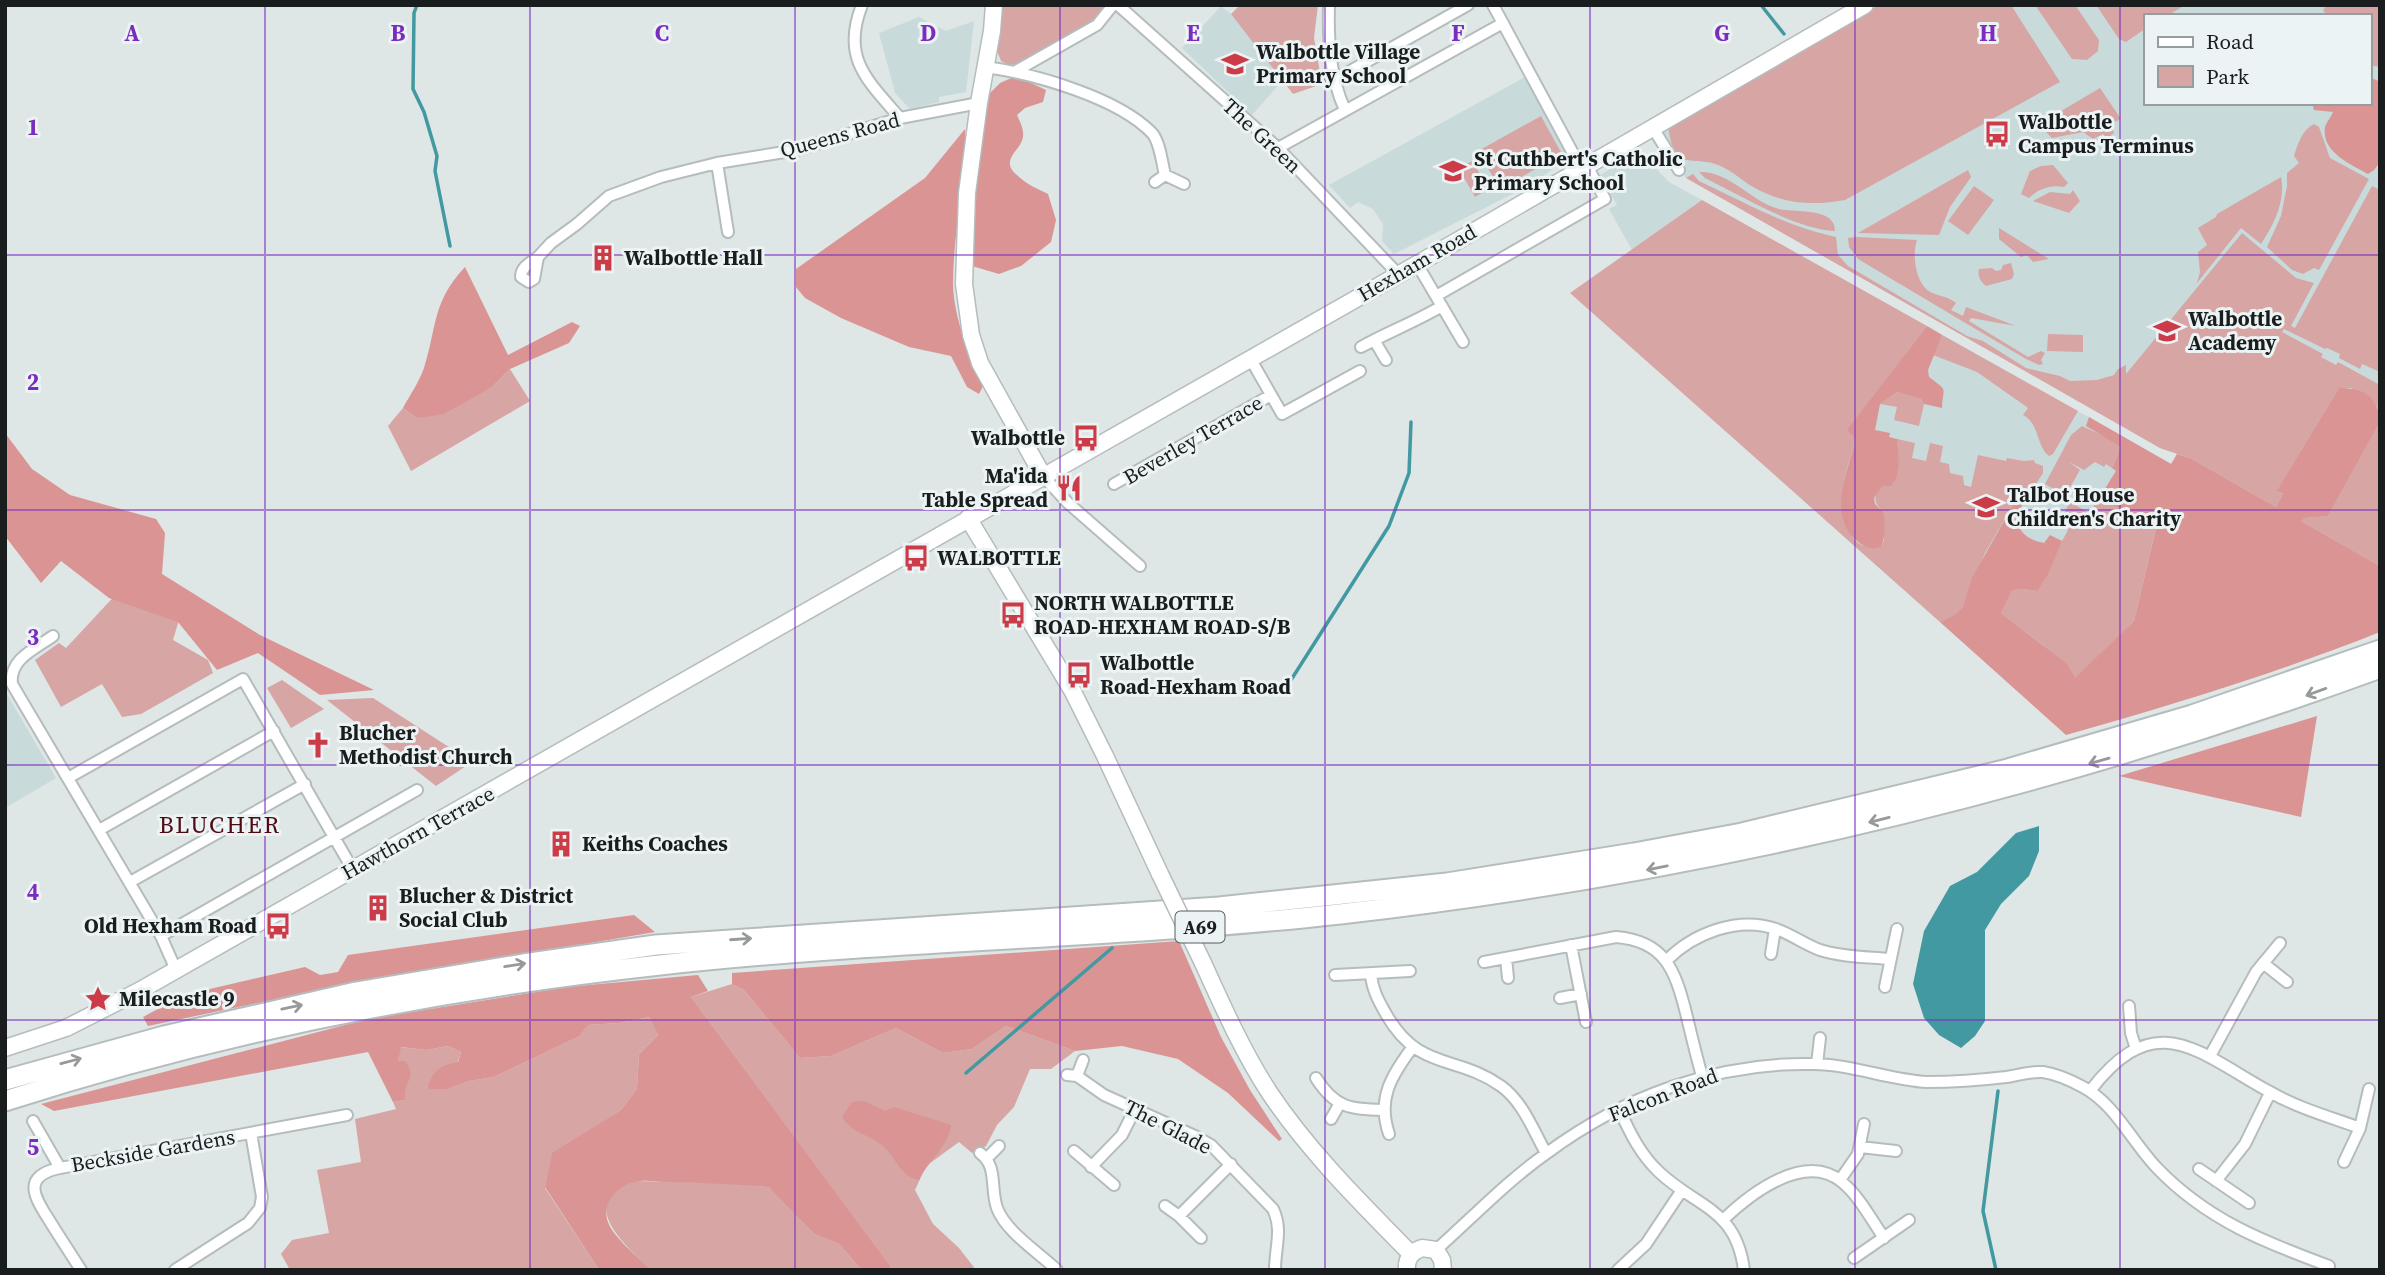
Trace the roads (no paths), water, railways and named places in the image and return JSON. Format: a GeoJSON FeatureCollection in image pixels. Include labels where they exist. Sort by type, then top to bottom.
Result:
{"type":"FeatureCollection","features":[{"type":"Feature","properties":{"kind":"highway","name":"A69"},"geometry":{"type":"LineString","coordinates":[[5,1080],[164,1036],[356,992],[656,945],[1244,904],[1447,883],[1634,853],[1742,833],[2004,770],[2192,715],[2380,650]]}},
{"type":"Feature","properties":{"kind":"highway","name":"A69"},"geometry":{"type":"LineString","coordinates":[[5,1101],[171,1054],[265,1031],[375,1008],[527,982],[660,965],[815,951],[1222,925],[1335,914],[1476,897],[1637,872],[1854,826],[2011,786],[2197,732],[2380,668]]}},
{"type":"Feature","properties":{"kind":"main road"},"geometry":{"type":"LineString","coordinates":[[994,5],[967,193],[964,284],[971,335],[980,363],[1044,476]]}},
{"type":"Feature","properties":{"kind":"main road","name":"Hexham Road"},"geometry":{"type":"LineString","coordinates":[[968,518],[1417,264],[1865,5]]}},
{"type":"Feature","properties":{"kind":"main road"},"geometry":{"type":"LineString","coordinates":[[968,518],[1072,690],[1234,1030],[1269,1091],[1298,1131],[1409,1262],[1422,1248],[1436,1250],[1443,1260],[1443,1270]]}},
{"type":"Feature","properties":{"kind":"main road","name":"Hawthorn Terrace"},"geometry":{"type":"LineString","coordinates":[[5,1048],[66,1028],[113,1005],[968,518]]}},
{"type":"Feature","properties":{"kind":"street"},"geometry":{"type":"LineString","coordinates":[[862,5],[855,24],[854,52],[862,74],[900,118]]}},
{"type":"Feature","properties":{"kind":"street"},"geometry":{"type":"LineString","coordinates":[[1016,71],[1097,25],[1115,5]]}},
{"type":"Feature","properties":{"kind":"street","name":"The Green"},"geometry":{"type":"LineString","coordinates":[[1115,5],[1278,148],[1398,274]]}},
{"type":"Feature","properties":{"kind":"street"},"geometry":{"type":"LineString","coordinates":[[1329,5],[1334,80],[1345,110]]}},
{"type":"Feature","properties":{"kind":"street"},"geometry":{"type":"LineString","coordinates":[[1334,80],[1468,5]]}},
{"type":"Feature","properties":{"kind":"street"},"geometry":{"type":"LineString","coordinates":[[1362,347],[1385,333],[1410,325],[1439,301],[1605,199],[1584,167],[1493,5]]}},
{"type":"Feature","properties":{"kind":"street"},"geometry":{"type":"LineString","coordinates":[[1278,148],[1503,23]]}},
{"type":"Feature","properties":{"kind":"street"},"geometry":{"type":"LineString","coordinates":[[986,67],[1016,71],[1115,106],[1153,135],[1160,178],[1184,184]]}},
{"type":"Feature","properties":{"kind":"street","name":"Queens Road"},"geometry":{"type":"LineString","coordinates":[[538,257],[608,195],[660,177],[717,163],[797,150],[900,118],[979,103]]}},
{"type":"Feature","properties":{"kind":"street"},"geometry":{"type":"LineString","coordinates":[[1653,128],[1679,170]]}},
{"type":"Feature","properties":{"kind":"street"},"geometry":{"type":"LineString","coordinates":[[717,163],[728,232]]}},
{"type":"Feature","properties":{"kind":"street"},"geometry":{"type":"LineString","coordinates":[[1417,264],[1462,342]]}},
{"type":"Feature","properties":{"kind":"street"},"geometry":{"type":"LineString","coordinates":[[1374,340],[1386,360]]}},
{"type":"Feature","properties":{"kind":"street"},"geometry":{"type":"LineString","coordinates":[[1250,358],[1282,414],[1360,371]]}},
{"type":"Feature","properties":{"kind":"street","name":"Beverley Terrace"},"geometry":{"type":"LineString","coordinates":[[1114,484],[1271,395]]}},
{"type":"Feature","properties":{"kind":"street"},"geometry":{"type":"LineString","coordinates":[[1044,476],[1068,503],[1140,566]]}},
{"type":"Feature","properties":{"kind":"street"},"geometry":{"type":"LineString","coordinates":[[53,636],[15,665],[11,676],[12,684],[161,936],[176,970]]}},
{"type":"Feature","properties":{"kind":"street"},"geometry":{"type":"LineString","coordinates":[[68,778],[243,679],[353,870]]}},
{"type":"Feature","properties":{"kind":"street"},"geometry":{"type":"LineString","coordinates":[[99,830],[274,731]]}},
{"type":"Feature","properties":{"kind":"street"},"geometry":{"type":"LineString","coordinates":[[130,882],[304,784]]}},
{"type":"Feature","properties":{"kind":"street"},"geometry":{"type":"LineString","coordinates":[[161,936],[417,790]]}},
{"type":"Feature","properties":{"kind":"street"},"geometry":{"type":"LineString","coordinates":[[1667,960],[1689,941],[1703,934],[1753,925],[1775,929],[1830,952],[1889,959]]}},
{"type":"Feature","properties":{"kind":"street"},"geometry":{"type":"LineString","coordinates":[[1771,954],[1775,929]]}},
{"type":"Feature","properties":{"kind":"street"},"geometry":{"type":"LineString","coordinates":[[1885,987],[1897,929]]}},
{"type":"Feature","properties":{"kind":"street"},"geometry":{"type":"LineString","coordinates":[[1483,962],[1605,938],[1626,937],[1646,945],[1667,960],[1680,988],[1702,1076]]}},
{"type":"Feature","properties":{"kind":"street"},"geometry":{"type":"LineString","coordinates":[[2210,1056],[2263,963],[2280,943]]}},
{"type":"Feature","properties":{"kind":"street"},"geometry":{"type":"LineString","coordinates":[[1571,945],[1586,1022]]}},
{"type":"Feature","properties":{"kind":"street"},"geometry":{"type":"LineString","coordinates":[[1506,958],[1508,978]]}},
{"type":"Feature","properties":{"kind":"street"},"geometry":{"type":"LineString","coordinates":[[2263,963],[2287,982]]}},
{"type":"Feature","properties":{"kind":"street"},"geometry":{"type":"LineString","coordinates":[[1335,975],[1410,971]]}},
{"type":"Feature","properties":{"kind":"street"},"geometry":{"type":"LineString","coordinates":[[1371,974],[1374,991],[1399,1035],[1412,1048],[1485,1077],[1508,1092],[1522,1108],[1546,1153]]}},
{"type":"Feature","properties":{"kind":"street"},"geometry":{"type":"LineString","coordinates":[[1560,998],[1581,994]]}},
{"type":"Feature","properties":{"kind":"street"},"geometry":{"type":"LineString","coordinates":[[2129,1006],[2131,1033],[2136,1049]]}},
{"type":"Feature","properties":{"kind":"street"},"geometry":{"type":"LineString","coordinates":[[1817,1064],[1820,1038]]}},
{"type":"Feature","properties":{"kind":"street"},"geometry":{"type":"LineString","coordinates":[[2090,1091],[2119,1058],[2136,1049],[2168,1042],[2210,1056],[2270,1093],[2360,1128]]}},
{"type":"Feature","properties":{"kind":"street"},"geometry":{"type":"LineString","coordinates":[[1389,1134],[1383,1110],[1384,1099],[1395,1073],[1412,1048]]}},
{"type":"Feature","properties":{"kind":"street","name":"The Glade"},"geometry":{"type":"LineString","coordinates":[[1083,1060],[1072,1076],[1104,1095],[1210,1145],[1273,1209],[1280,1230],[1275,1270]]}},
{"type":"Feature","properties":{"kind":"street","name":"Falcon Road"},"geometry":{"type":"LineString","coordinates":[[1436,1250],[1546,1153],[1588,1125],[1619,1109],[1702,1076],[1760,1065],[1817,1064],[1917,1081],[1976,1080],[2034,1072],[2063,1077],[2090,1091],[2105,1104],[2158,1169],[2205,1210],[2246,1234],[2329,1266]]}},
{"type":"Feature","properties":{"kind":"street"},"geometry":{"type":"LineString","coordinates":[[1316,1078],[1328,1095],[1339,1103],[1361,1110],[1383,1110]]}},
{"type":"Feature","properties":{"kind":"street"},"geometry":{"type":"LineString","coordinates":[[2344,1162],[2360,1128],[2370,1089]]}},
{"type":"Feature","properties":{"kind":"street"},"geometry":{"type":"LineString","coordinates":[[2216,1181],[2245,1144],[2270,1093]]}},
{"type":"Feature","properties":{"kind":"street"},"geometry":{"type":"LineString","coordinates":[[1331,1119],[1339,1103]]}},
{"type":"Feature","properties":{"kind":"street"},"geometry":{"type":"LineString","coordinates":[[1091,1167],[1122,1135],[1135,1109]]}},
{"type":"Feature","properties":{"kind":"street"},"geometry":{"type":"LineString","coordinates":[[1619,1109],[1643,1155],[1661,1174],[1724,1220],[1740,1250],[1744,1270]]}},
{"type":"Feature","properties":{"kind":"street","name":"Beckside Gardens"},"geometry":{"type":"LineString","coordinates":[[81,1270],[35,1197],[34,1188],[38,1177],[47,1171],[347,1115]]}},
{"type":"Feature","properties":{"kind":"street"},"geometry":{"type":"LineString","coordinates":[[33,1121],[60,1168]]}},
{"type":"Feature","properties":{"kind":"street"},"geometry":{"type":"LineString","coordinates":[[1840,1180],[1854,1161],[1860,1147],[1864,1124]]}},
{"type":"Feature","properties":{"kind":"street","name":"Beckside Gardens"},"geometry":{"type":"LineString","coordinates":[[174,1270],[255,1216],[262,1197],[251,1133]]}},
{"type":"Feature","properties":{"kind":"street"},"geometry":{"type":"LineString","coordinates":[[999,1146],[984,1155],[992,1169],[998,1209],[1007,1224],[1057,1270]]}},
{"type":"Feature","properties":{"kind":"street"},"geometry":{"type":"LineString","coordinates":[[1860,1147],[1896,1151]]}},
{"type":"Feature","properties":{"kind":"street"},"geometry":{"type":"LineString","coordinates":[[1074,1151],[1114,1185]]}},
{"type":"Feature","properties":{"kind":"street"},"geometry":{"type":"LineString","coordinates":[[1180,1216],[1231,1164]]}},
{"type":"Feature","properties":{"kind":"street"},"geometry":{"type":"LineString","coordinates":[[2199,1169],[2249,1203]]}},
{"type":"Feature","properties":{"kind":"street"},"geometry":{"type":"LineString","coordinates":[[1724,1220],[1744,1200],[1783,1178],[1815,1171],[1840,1180],[1884,1238]]}},
{"type":"Feature","properties":{"kind":"street"},"geometry":{"type":"LineString","coordinates":[[1618,1270],[1646,1244],[1682,1190]]}},
{"type":"Feature","properties":{"kind":"street"},"geometry":{"type":"LineString","coordinates":[[1165,1206],[1180,1216],[1201,1238]]}},
{"type":"Feature","properties":{"kind":"street"},"geometry":{"type":"LineString","coordinates":[[1854,1258],[1909,1220]]}},
{"type":"Feature","properties":{"kind":"water"},"geometry":{"type":"Polygon","coordinates":[[[2039,826],[2039,851],[2029,876],[2001,904],[1985,930],[1985,1021],[1975,1036],[1961,1048],[1939,1035],[1924,1018],[1913,984],[1924,931],[1950,886],[1977,872],[2016,833],[2039,826]]]}},
{"type":"Feature","properties":{"kind":"waterway"},"geometry":{"type":"LineString","coordinates":[[417,5],[414,13],[413,89],[424,112],[437,156],[435,171],[450,246]]}},
{"type":"Feature","properties":{"kind":"waterway"},"geometry":{"type":"LineString","coordinates":[[1761,5],[1784,34]]}},
{"type":"Feature","properties":{"kind":"waterway"},"geometry":{"type":"LineString","coordinates":[[1291,680],[1389,526],[1409,473],[1411,422]]}},
{"type":"Feature","properties":{"kind":"waterway"},"geometry":{"type":"LineString","coordinates":[[966,1073],[1112,948]]}},
{"type":"Feature","properties":{"kind":"waterway"},"geometry":{"type":"LineString","coordinates":[[1996,1270],[1983,1211],[1998,1091]]}},
{"type":"Feature","properties":{"kind":"place","name":"Walbottle Village Primary School"},"geometry":{"type":"Point","coordinates":[1235,64]}},
{"type":"Feature","properties":{"kind":"place","name":"Walbottle Campus Terminus"},"geometry":{"type":"Point","coordinates":[1997,134]}},
{"type":"Feature","properties":{"kind":"place","name":"St Cuthbert's Catholic Primary School"},"geometry":{"type":"Point","coordinates":[1453,171]}},
{"type":"Feature","properties":{"kind":"place","name":"Walbottle Hall"},"geometry":{"type":"Point","coordinates":[603,258]}},
{"type":"Feature","properties":{"kind":"place","name":"Walbottle Academy"},"geometry":{"type":"Point","coordinates":[2167,331]}},
{"type":"Feature","properties":{"kind":"place","name":"Walbottle"},"geometry":{"type":"Point","coordinates":[1086,438]}},
{"type":"Feature","properties":{"kind":"place","name":"Ma'ida Table Spread"},"geometry":{"type":"Point","coordinates":[1069,488]}},
{"type":"Feature","properties":{"kind":"place","name":"Talbot House Children's Charity"},"geometry":{"type":"Point","coordinates":[1986,507]}},
{"type":"Feature","properties":{"kind":"place","name":"WALBOTTLE"},"geometry":{"type":"Point","coordinates":[916,558]}},
{"type":"Feature","properties":{"kind":"place","name":"NORTH WALBOTTLE ROAD-HEXHAM ROAD-S/B"},"geometry":{"type":"Point","coordinates":[1013,615]}},
{"type":"Feature","properties":{"kind":"place","name":"Walbottle Road-Hexham Road"},"geometry":{"type":"Point","coordinates":[1079,675]}},
{"type":"Feature","properties":{"kind":"place","name":"Blucher Methodist Church"},"geometry":{"type":"Point","coordinates":[318,745]}},
{"type":"Feature","properties":{"kind":"place","name":"Keiths Coaches"},"geometry":{"type":"Point","coordinates":[561,844]}},
{"type":"Feature","properties":{"kind":"place","name":"Blucher & District Social Club"},"geometry":{"type":"Point","coordinates":[378,908]}},
{"type":"Feature","properties":{"kind":"place","name":"Old Hexham Road"},"geometry":{"type":"Point","coordinates":[278,926]}},
{"type":"Feature","properties":{"kind":"place","name":"Milecastle 9"},"geometry":{"type":"Point","coordinates":[98,999]}},
{"type":"Feature","properties":{"kind":"district","name":"BLUCHER"},"geometry":{"type":"Point","coordinates":[220,825]}}]}
